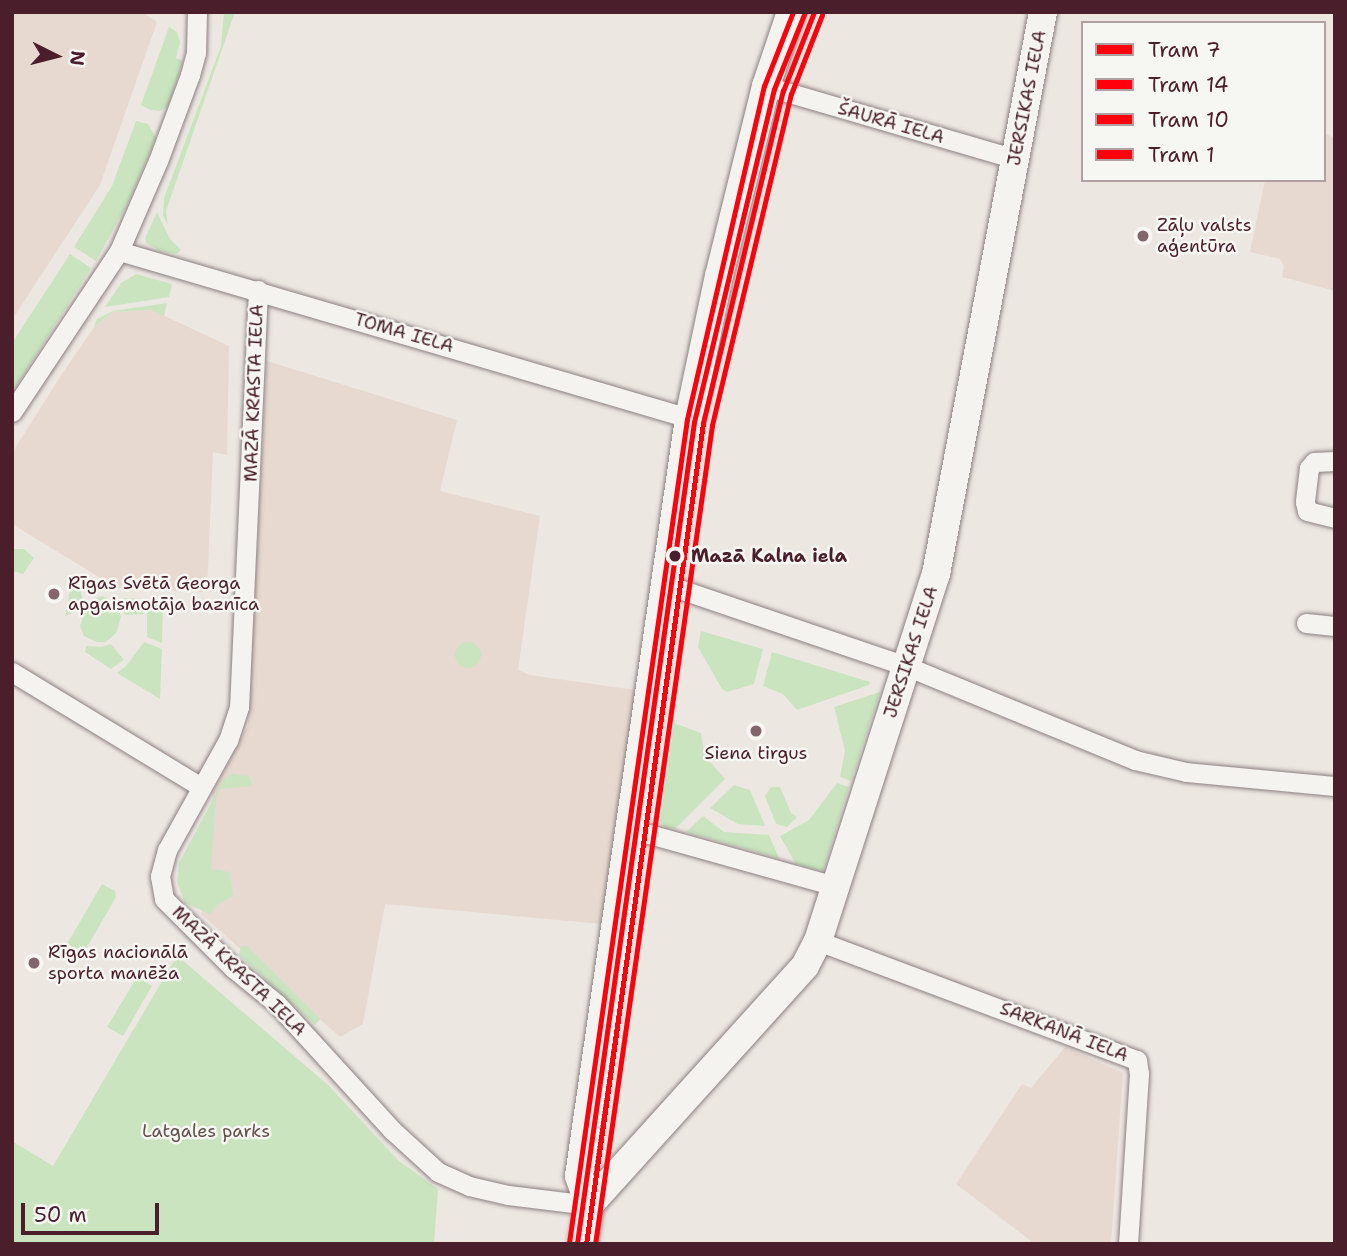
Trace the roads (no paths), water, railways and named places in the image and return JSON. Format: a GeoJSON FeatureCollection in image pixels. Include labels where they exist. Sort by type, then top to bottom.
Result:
{"type":"FeatureCollection","features":[{"type":"Feature","properties":{"kind":"street"},"geometry":{"type":"LineString","coordinates":[[12,412],[119,251],[158,161],[190,75],[196,53],[197,12]]}},
{"type":"Feature","properties":{"kind":"street"},"geometry":{"type":"LineString","coordinates":[[583,1244],[589,1205],[579,1176],[625,853],[632,829],[689,418],[719,276],[766,86],[792,12]]}},
{"type":"Feature","properties":{"kind":"street","name":"JERSIKAS IELA"},"geometry":{"type":"LineString","coordinates":[[589,1205],[804,966],[818,941],[936,573],[1043,12]]}},
{"type":"Feature","properties":{"kind":"street","name":"ŠAURĀ IELA"},"geometry":{"type":"LineString","coordinates":[[766,86],[1016,159]]}},
{"type":"Feature","properties":{"kind":"street","name":"TOMA IELA"},"geometry":{"type":"LineString","coordinates":[[119,251],[689,418]]}},
{"type":"Feature","properties":{"kind":"street","name":"MAZĀ KRASTA IELA"},"geometry":{"type":"LineString","coordinates":[[258,290],[239,707],[228,740],[167,850],[160,876],[164,899],[192,930],[277,1004],[391,1130],[438,1172],[469,1186],[508,1195],[589,1205]]}},
{"type":"Feature","properties":{"kind":"street"},"geometry":{"type":"LineString","coordinates":[[1335,461],[1314,463],[1309,468],[1305,502],[1307,511],[1335,519]]}},
{"type":"Feature","properties":{"kind":"street"},"geometry":{"type":"LineString","coordinates":[[665,584],[906,666],[1122,754],[1163,768],[1335,786]]}},
{"type":"Feature","properties":{"kind":"street"},"geometry":{"type":"LineString","coordinates":[[1306,624],[1335,626]]}},
{"type":"Feature","properties":{"kind":"street"},"geometry":{"type":"LineString","coordinates":[[12,672],[201,787]]}},
{"type":"Feature","properties":{"kind":"street"},"geometry":{"type":"LineString","coordinates":[[632,829],[835,886]]}},
{"type":"Feature","properties":{"kind":"street","name":"SARKANĀ IELA"},"geometry":{"type":"LineString","coordinates":[[818,941],[1137,1060],[1139,1074],[1128,1244]]}},
{"type":"Feature","properties":{"kind":"tram line","name":"1"},"geometry":{"type":"LineString","coordinates":[[569,1243],[687,419],[764,86],[793,12]]}},
{"type":"Feature","properties":{"kind":"tram line","name":"10"},"geometry":{"type":"LineString","coordinates":[[577,1243],[694,422],[774,89],[805,12]]}},
{"type":"Feature","properties":{"kind":"tram line","name":"7"},"geometry":{"type":"LineString","coordinates":[[586,1244],[703,423],[783,91],[814,12]]}},
{"type":"Feature","properties":{"kind":"tram line","name":"14"},"geometry":{"type":"LineString","coordinates":[[595,1244],[712,425],[791,94],[822,15]]}},
{"type":"Feature","properties":{"kind":"place","name":"Zāļu valsts aģentūra"},"geometry":{"type":"Point","coordinates":[1143,236]}},
{"type":"Feature","properties":{"kind":"place","name":"Mazā Kalna iela"},"geometry":{"type":"Point","coordinates":[675,556]}},
{"type":"Feature","properties":{"kind":"place","name":"Rīgas Svētā Georga apgaismotāja baznīca"},"geometry":{"type":"Point","coordinates":[54,594]}},
{"type":"Feature","properties":{"kind":"place","name":"Siena tirgus"},"geometry":{"type":"Point","coordinates":[756,731]}},
{"type":"Feature","properties":{"kind":"place","name":"Rīgas nacionālā sporta manēža"},"geometry":{"type":"Point","coordinates":[34,963]}},
{"type":"Feature","properties":{"kind":"park label","name":"Latgales parks"},"geometry":{"type":"Point","coordinates":[206,1131]}}]}
